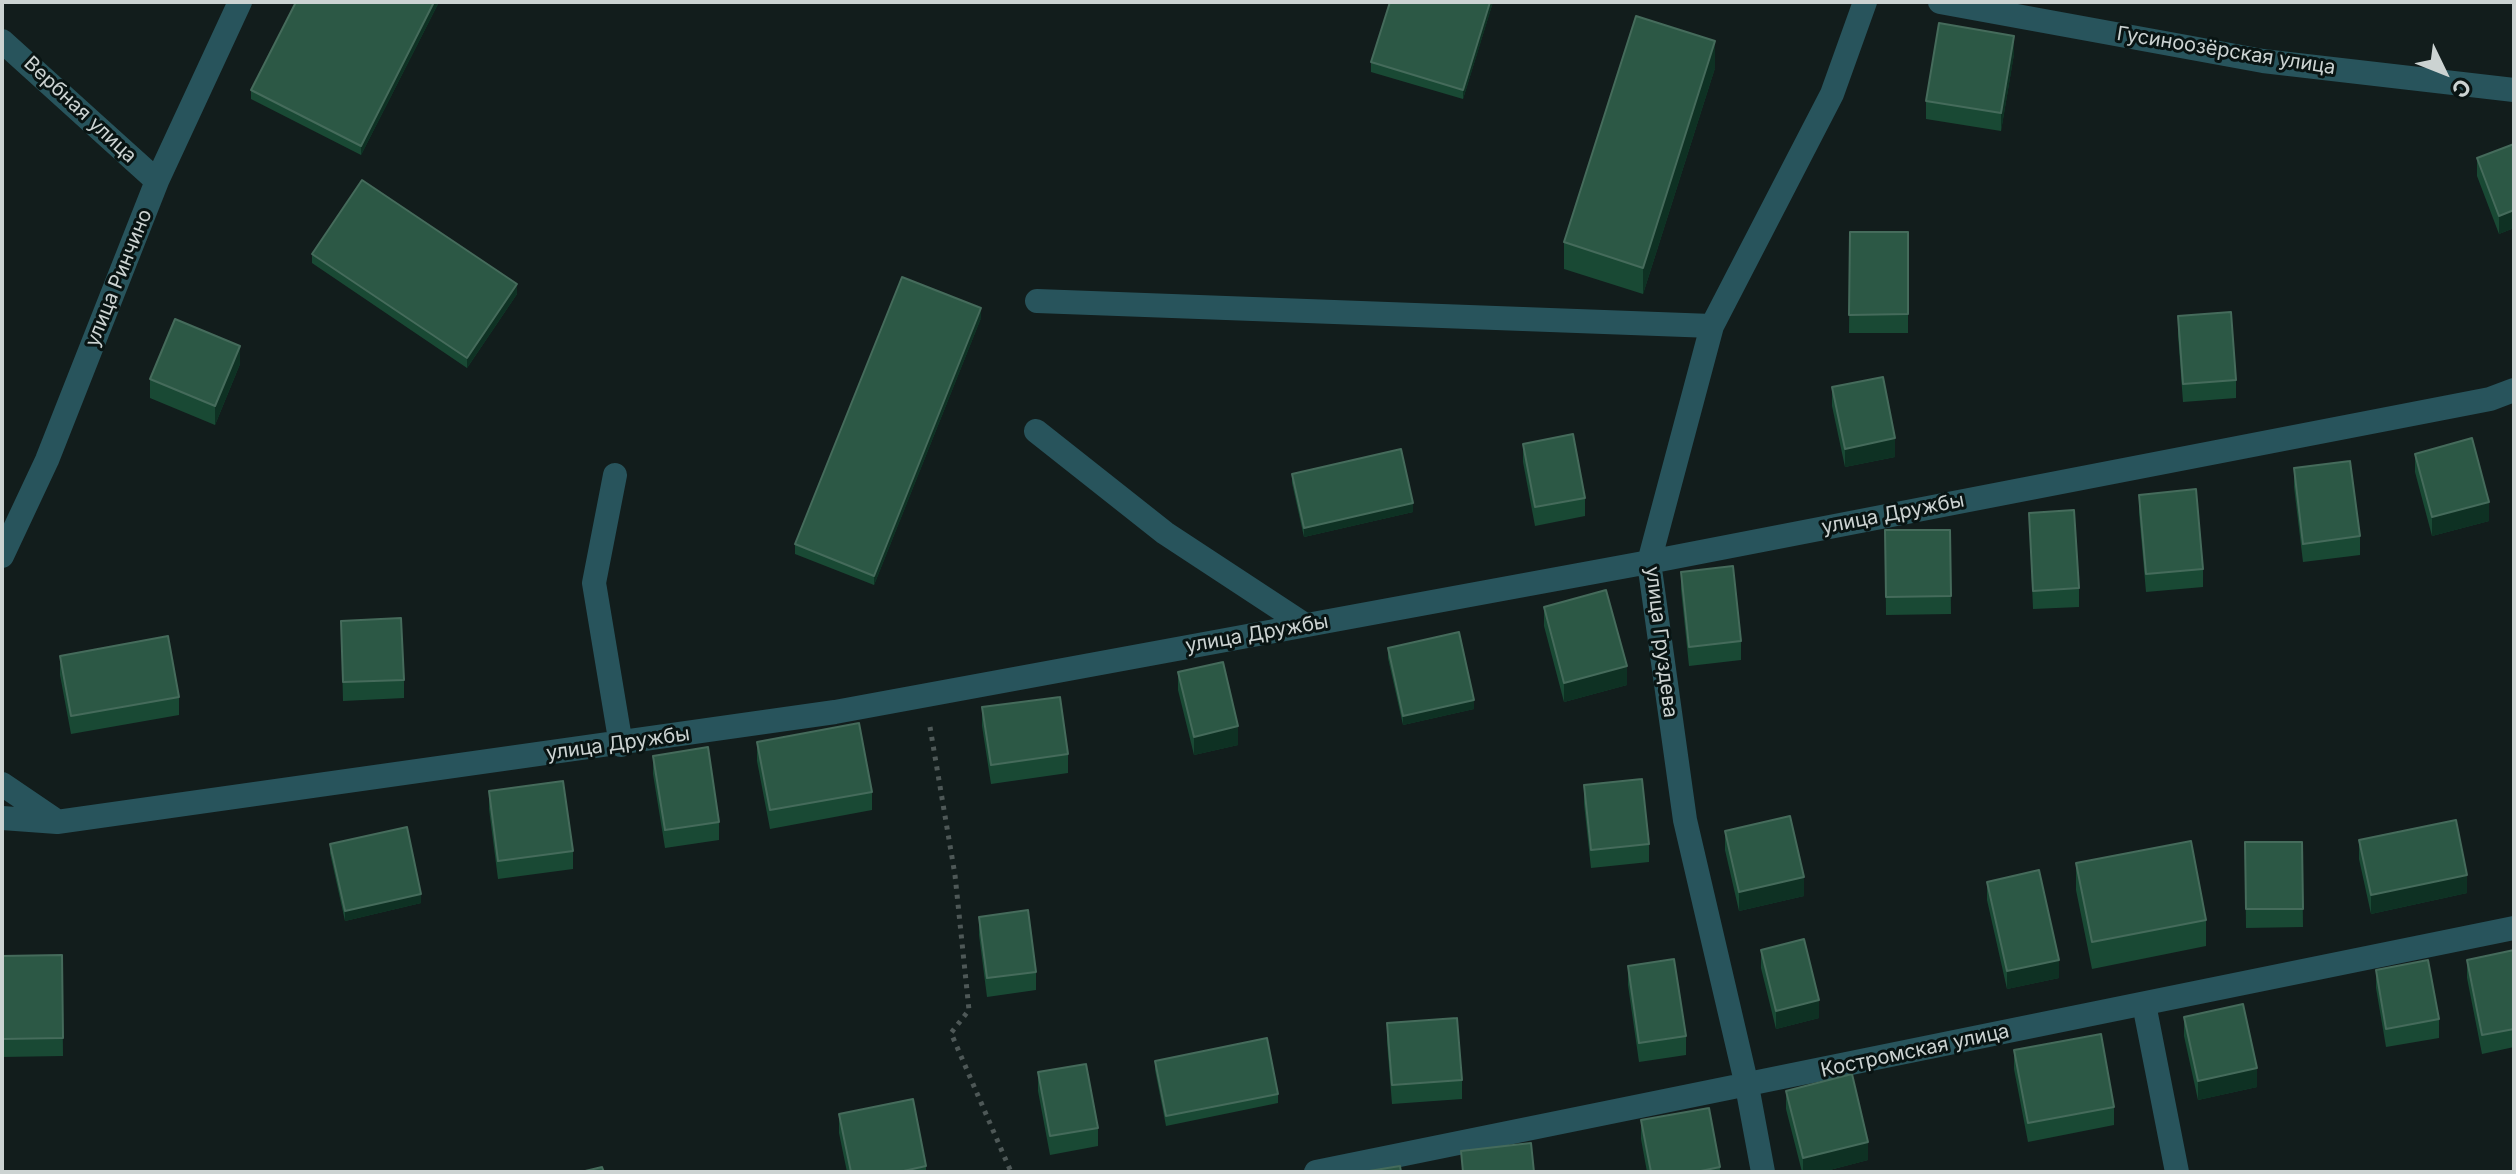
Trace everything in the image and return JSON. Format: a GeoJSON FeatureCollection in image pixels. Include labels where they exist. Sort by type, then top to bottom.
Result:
{"type":"FeatureCollection","features":[{"type":"Feature","properties":{"kind":"street","name":"улица Ринчино"},"geometry":{"type":"LineString","coordinates":[[2,556],[47,460],[157,181],[240,2]]}},
{"type":"Feature","properties":{"kind":"street","name":"улица Груздева"},"geometry":{"type":"LineString","coordinates":[[1763,1172],[1747,1086],[1685,820],[1649,562],[1712,326],[1832,94],[1865,2]]}},
{"type":"Feature","properties":{"kind":"street","name":"Гусиноозёрская улица"},"geometry":{"type":"LineString","coordinates":[[1940,2],[2263,61],[2514,90]]}},
{"type":"Feature","properties":{"kind":"street","name":"Вербная улица"},"geometry":{"type":"LineString","coordinates":[[2,41],[157,181]]}},
{"type":"Feature","properties":{"kind":"street"},"geometry":{"type":"LineString","coordinates":[[1037,301],[1712,326]]}},
{"type":"Feature","properties":{"kind":"street","name":"улица Дружбы"},"geometry":{"type":"LineString","coordinates":[[2,818],[57,822],[621,745],[924,696],[1649,562],[2490,399],[2514,390]]}},
{"type":"Feature","properties":{"kind":"street"},"geometry":{"type":"LineString","coordinates":[[1036,431],[1165,533],[1305,625]]}},
{"type":"Feature","properties":{"kind":"street"},"geometry":{"type":"LineString","coordinates":[[615,475],[594,583],[621,745]]}},
{"type":"Feature","properties":{"kind":"street"},"geometry":{"type":"LineString","coordinates":[[2,784],[57,822]]}},
{"type":"Feature","properties":{"kind":"street","name":"Костромская улица"},"geometry":{"type":"LineString","coordinates":[[1316,1172],[2514,928]]}},
{"type":"Feature","properties":{"kind":"street"},"geometry":{"type":"LineString","coordinates":[[2144,1004],[2177,1172]]}},
{"type":"Feature","properties":{"kind":"path"},"geometry":{"type":"LineString","coordinates":[[924,696],[955,875],[969,1010],[951,1033],[1011,1172]]}},
{"type":"Feature","properties":{"kind":"building"},"geometry":{"type":"Polygon","coordinates":[[[296,2],[434,2],[361,146],[251,90],[296,2]]]}},
{"type":"Feature","properties":{"kind":"building"},"geometry":{"type":"Polygon","coordinates":[[[1390,2],[1490,2],[1463,90],[1371,62],[1390,2]]]}},
{"type":"Feature","properties":{"kind":"building"},"geometry":{"type":"Polygon","coordinates":[[[1636,16],[1715,41],[1643,268],[1564,242],[1636,16]]]}},
{"type":"Feature","properties":{"kind":"building"},"geometry":{"type":"Polygon","coordinates":[[[1939,23],[2014,36],[2001,113],[1926,101],[1939,23]]]}},
{"type":"Feature","properties":{"kind":"building"},"geometry":{"type":"Polygon","coordinates":[[[2514,144],[2514,210],[2499,216],[2477,158],[2514,144]]]}},
{"type":"Feature","properties":{"kind":"building"},"geometry":{"type":"Polygon","coordinates":[[[362,180],[517,284],[467,358],[312,254],[362,180]]]}},
{"type":"Feature","properties":{"kind":"building"},"geometry":{"type":"Polygon","coordinates":[[[1850,232],[1908,232],[1908,314],[1849,315],[1850,232]]]}},
{"type":"Feature","properties":{"kind":"building"},"geometry":{"type":"Polygon","coordinates":[[[902,277],[981,308],[874,576],[795,544],[902,277]]]}},
{"type":"Feature","properties":{"kind":"building"},"geometry":{"type":"Polygon","coordinates":[[[2231,312],[2236,380],[2183,384],[2178,316],[2231,312]]]}},
{"type":"Feature","properties":{"kind":"building"},"geometry":{"type":"Polygon","coordinates":[[[175,319],[240,346],[215,406],[150,379],[175,319]]]}},
{"type":"Feature","properties":{"kind":"building"},"geometry":{"type":"Polygon","coordinates":[[[1883,377],[1895,438],[1845,449],[1832,387],[1883,377]]]}},
{"type":"Feature","properties":{"kind":"building"},"geometry":{"type":"Polygon","coordinates":[[[1573,434],[1585,498],[1535,507],[1523,444],[1573,434]]]}},
{"type":"Feature","properties":{"kind":"building"},"geometry":{"type":"Polygon","coordinates":[[[2472,438],[2489,502],[2432,517],[2415,454],[2472,438]]]}},
{"type":"Feature","properties":{"kind":"building"},"geometry":{"type":"Polygon","coordinates":[[[1401,449],[1413,503],[1304,528],[1292,474],[1401,449]]]}},
{"type":"Feature","properties":{"kind":"building"},"geometry":{"type":"Polygon","coordinates":[[[2350,461],[2360,536],[2303,544],[2294,468],[2350,461]]]}},
{"type":"Feature","properties":{"kind":"building"},"geometry":{"type":"Polygon","coordinates":[[[2196,489],[2203,569],[2146,574],[2139,495],[2196,489]]]}},
{"type":"Feature","properties":{"kind":"building"},"geometry":{"type":"Polygon","coordinates":[[[2074,510],[2079,588],[2033,591],[2029,513],[2074,510]]]}},
{"type":"Feature","properties":{"kind":"building"},"geometry":{"type":"Polygon","coordinates":[[[1885,530],[1950,530],[1951,596],[1886,597],[1885,530]]]}},
{"type":"Feature","properties":{"kind":"building"},"geometry":{"type":"Polygon","coordinates":[[[1733,566],[1741,641],[1689,647],[1681,572],[1733,566]]]}},
{"type":"Feature","properties":{"kind":"building"},"geometry":{"type":"Polygon","coordinates":[[[1606,590],[1627,666],[1564,683],[1544,607],[1606,590]]]}},
{"type":"Feature","properties":{"kind":"building"},"geometry":{"type":"Polygon","coordinates":[[[401,618],[404,680],[343,682],[341,621],[401,618]]]}},
{"type":"Feature","properties":{"kind":"building"},"geometry":{"type":"Polygon","coordinates":[[[1459,632],[1474,700],[1403,716],[1388,648],[1459,632]]]}},
{"type":"Feature","properties":{"kind":"building"},"geometry":{"type":"Polygon","coordinates":[[[168,636],[179,697],[71,716],[60,656],[168,636]]]}},
{"type":"Feature","properties":{"kind":"building"},"geometry":{"type":"Polygon","coordinates":[[[1223,662],[1238,726],[1194,737],[1178,672],[1223,662]]]}},
{"type":"Feature","properties":{"kind":"building"},"geometry":{"type":"Polygon","coordinates":[[[1060,697],[1068,754],[991,765],[982,707],[1060,697]]]}},
{"type":"Feature","properties":{"kind":"building"},"geometry":{"type":"Polygon","coordinates":[[[859,723],[872,792],[770,810],[757,742],[859,723]]]}},
{"type":"Feature","properties":{"kind":"building"},"geometry":{"type":"Polygon","coordinates":[[[708,747],[719,822],[665,830],[653,756],[708,747]]]}},
{"type":"Feature","properties":{"kind":"building"},"geometry":{"type":"Polygon","coordinates":[[[1642,779],[1649,844],[1591,850],[1584,785],[1642,779]]]}},
{"type":"Feature","properties":{"kind":"building"},"geometry":{"type":"Polygon","coordinates":[[[563,781],[573,851],[498,861],[489,791],[563,781]]]}},
{"type":"Feature","properties":{"kind":"building"},"geometry":{"type":"Polygon","coordinates":[[[1790,816],[1804,877],[1739,892],[1725,831],[1790,816]]]}},
{"type":"Feature","properties":{"kind":"building"},"geometry":{"type":"Polygon","coordinates":[[[2456,820],[2467,875],[2371,895],[2359,840],[2456,820]]]}},
{"type":"Feature","properties":{"kind":"building"},"geometry":{"type":"Polygon","coordinates":[[[407,827],[421,894],[345,911],[330,844],[407,827]]]}},
{"type":"Feature","properties":{"kind":"building"},"geometry":{"type":"Polygon","coordinates":[[[2191,841],[2206,920],[2092,942],[2076,863],[2191,841]]]}},
{"type":"Feature","properties":{"kind":"building"},"geometry":{"type":"Polygon","coordinates":[[[2245,842],[2302,842],[2303,909],[2246,909],[2245,842]]]}},
{"type":"Feature","properties":{"kind":"building"},"geometry":{"type":"Polygon","coordinates":[[[2039,870],[2059,960],[2007,971],[1987,882],[2039,870]]]}},
{"type":"Feature","properties":{"kind":"building"},"geometry":{"type":"Polygon","coordinates":[[[1028,910],[1036,972],[987,978],[979,917],[1028,910]]]}},
{"type":"Feature","properties":{"kind":"building"},"geometry":{"type":"Polygon","coordinates":[[[1804,939],[1819,1000],[1776,1011],[1761,950],[1804,939]]]}},
{"type":"Feature","properties":{"kind":"building"},"geometry":{"type":"Polygon","coordinates":[[[2514,950],[2514,1029],[2482,1035],[2467,960],[2514,950]]]}},
{"type":"Feature","properties":{"kind":"building"},"geometry":{"type":"Polygon","coordinates":[[[62,955],[63,1038],[2,1039],[2,956],[62,955]]]}},
{"type":"Feature","properties":{"kind":"building"},"geometry":{"type":"Polygon","coordinates":[[[1674,959],[1686,1036],[1639,1043],[1628,966],[1674,959]]]}},
{"type":"Feature","properties":{"kind":"building"},"geometry":{"type":"Polygon","coordinates":[[[2428,960],[2439,1019],[2386,1029],[2376,970],[2428,960]]]}},
{"type":"Feature","properties":{"kind":"building"},"geometry":{"type":"Polygon","coordinates":[[[2243,1004],[2257,1068],[2198,1081],[2184,1017],[2243,1004]]]}},
{"type":"Feature","properties":{"kind":"building"},"geometry":{"type":"Polygon","coordinates":[[[1457,1018],[1462,1080],[1392,1085],[1387,1023],[1457,1018]]]}},
{"type":"Feature","properties":{"kind":"building"},"geometry":{"type":"Polygon","coordinates":[[[2101,1034],[2114,1107],[2028,1123],[2014,1050],[2101,1034]]]}},
{"type":"Feature","properties":{"kind":"building"},"geometry":{"type":"Polygon","coordinates":[[[1267,1038],[1278,1094],[1166,1116],[1155,1061],[1267,1038]]]}},
{"type":"Feature","properties":{"kind":"building"},"geometry":{"type":"Polygon","coordinates":[[[1086,1064],[1098,1128],[1050,1136],[1038,1072],[1086,1064]]]}},
{"type":"Feature","properties":{"kind":"building"},"geometry":{"type":"Polygon","coordinates":[[[1852,1074],[1868,1142],[1803,1158],[1786,1091],[1852,1074]]]}},
{"type":"Feature","properties":{"kind":"building"},"geometry":{"type":"Polygon","coordinates":[[[913,1099],[926,1166],[899,1172],[851,1172],[839,1114],[913,1099]]]}},
{"type":"Feature","properties":{"kind":"building"},"geometry":{"type":"Polygon","coordinates":[[[1709,1108],[1720,1167],[1696,1172],[1651,1172],[1641,1120],[1709,1108]]]}},
{"type":"Feature","properties":{"kind":"building"},"geometry":{"type":"Polygon","coordinates":[[[1531,1143],[1534,1172],[1463,1172],[1461,1151],[1531,1143]]]}},
{"type":"Feature","properties":{"kind":"building"},"geometry":{"type":"Polygon","coordinates":[[[1400,1166],[1401,1172],[1363,1172],[1400,1166]]]}},
{"type":"Feature","properties":{"kind":"building"},"geometry":{"type":"Polygon","coordinates":[[[602,1167],[604,1172],[581,1172],[602,1167]]]}}]}
